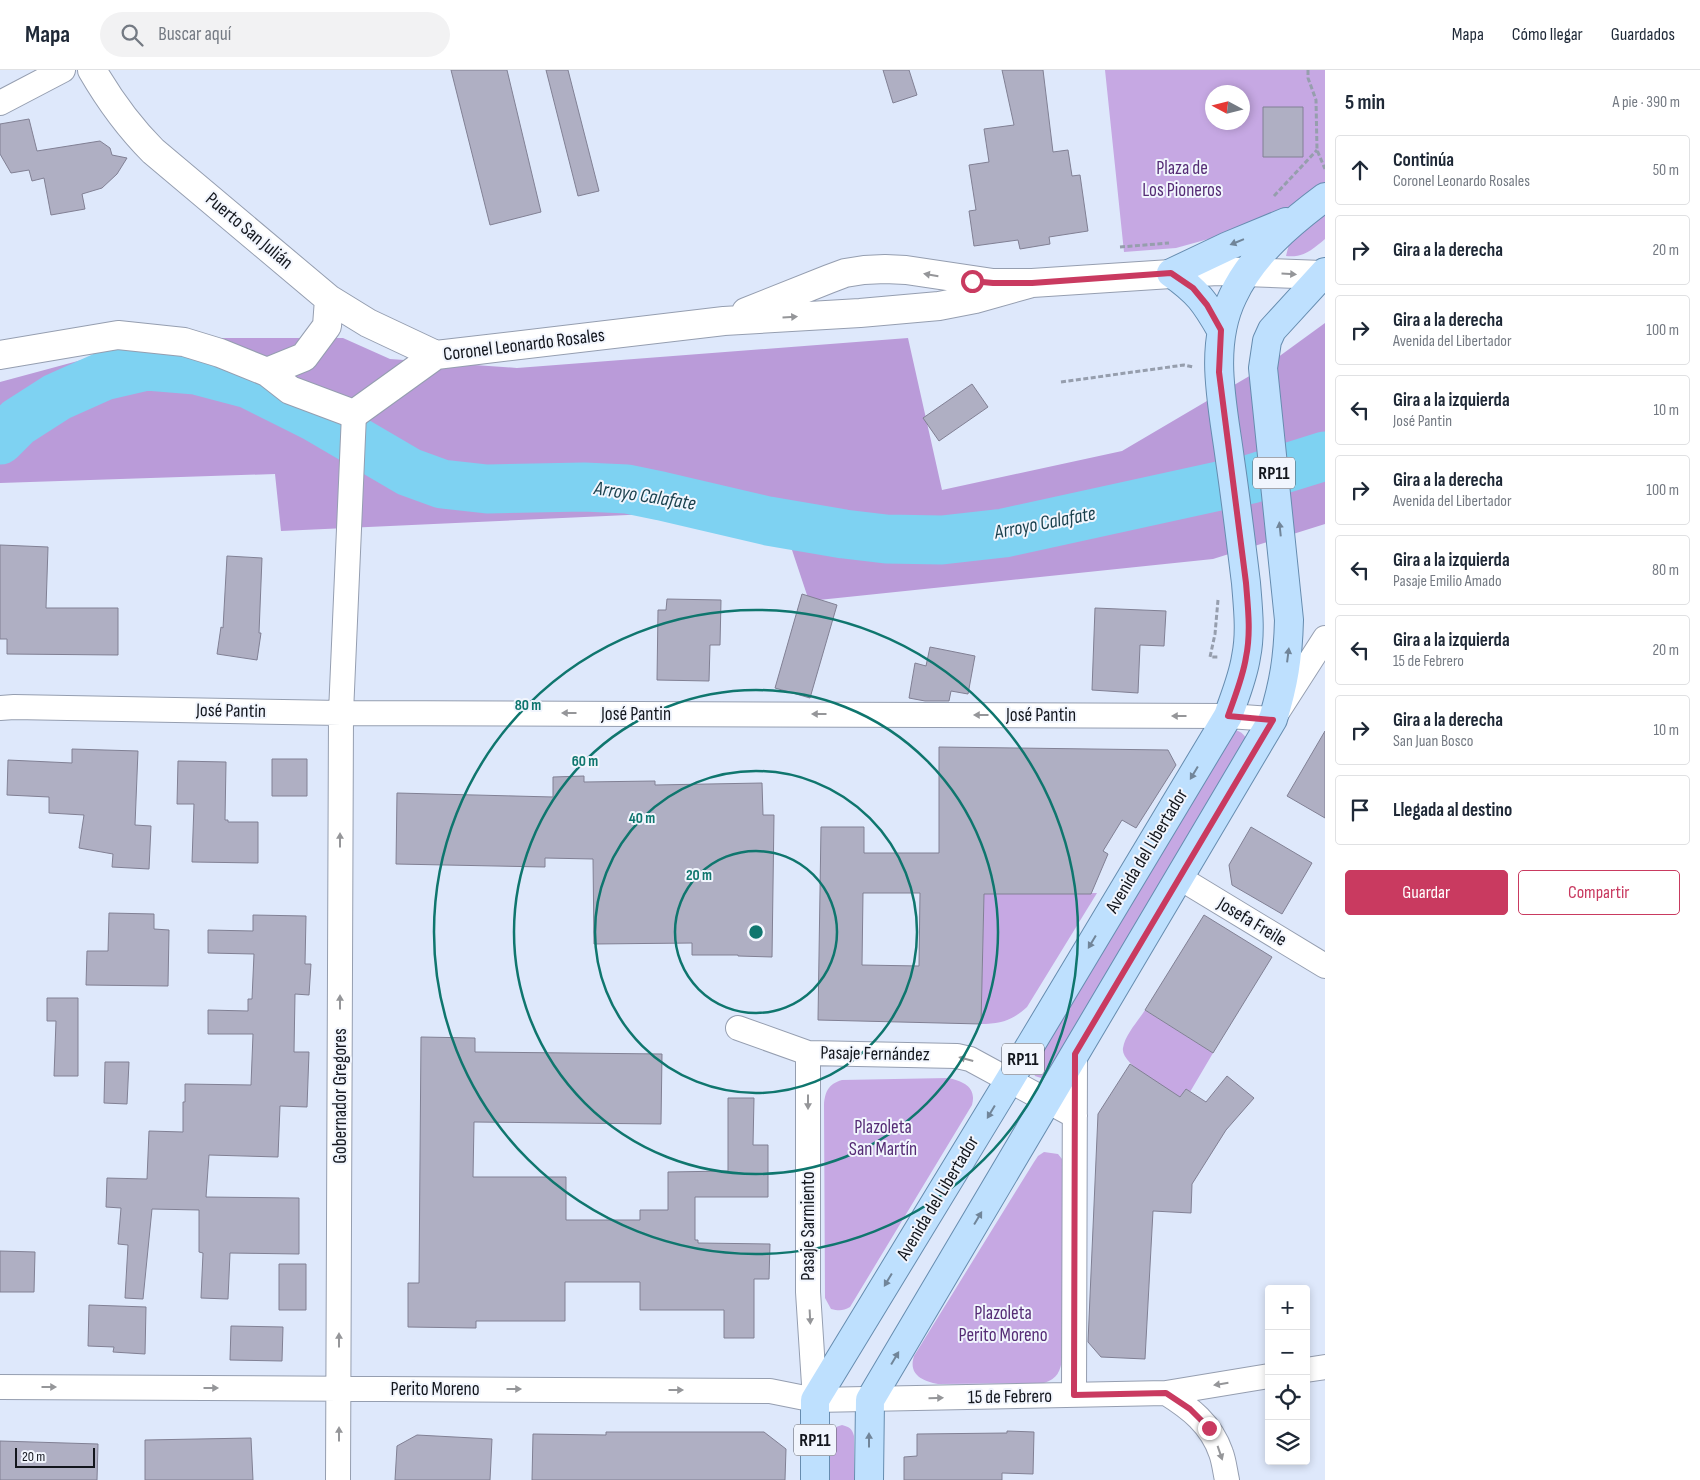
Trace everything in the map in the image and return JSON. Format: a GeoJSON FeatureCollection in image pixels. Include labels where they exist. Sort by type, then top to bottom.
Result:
{"type":"FeatureCollection","features":[{"type":"Feature","properties":{"kind":"main road","name":"Puerto San Julián"},"geometry":{"type":"LineString","coordinates":[[92,70],[131,129],[154,151],[329,299],[368,323],[436,355]]}},
{"type":"Feature","properties":{"kind":"main road","name":"Avenida del Libertador"},"geometry":{"type":"LineString","coordinates":[[815,1400],[1228,716],[1239,687],[1246,656],[1249,614],[1246,583],[1209,370],[1233,296],[1248,272],[1261,254],[1299,217],[1325,197]]}},
{"type":"Feature","properties":{"kind":"main road"},"geometry":{"type":"LineString","coordinates":[[1171,273],[1228,246],[1299,217]]}},
{"type":"Feature","properties":{"kind":"main road","name":"Coronel Leonardo Rosales"},"geometry":{"type":"LineString","coordinates":[[724,321],[845,273],[864,270],[906,270],[993,283],[1032,283],[1217,271],[1324,274]]}},
{"type":"Feature","properties":{"kind":"main road"},"geometry":{"type":"LineString","coordinates":[[1171,273],[1193,288],[1207,305],[1221,330]]}},
{"type":"Feature","properties":{"kind":"main road","name":"RP11"},"geometry":{"type":"LineString","coordinates":[[870,1400],[1273,720],[1282,687],[1288,653],[1289,620],[1263,368],[1267,341],[1272,330],[1324,274]]}},
{"type":"Feature","properties":{"kind":"main road","name":"Coronel Leonardo Rosales"},"geometry":{"type":"LineString","coordinates":[[354,424],[436,355],[724,321],[860,313],[938,306],[1032,283]]}},
{"type":"Feature","properties":{"kind":"main road"},"geometry":{"type":"LineString","coordinates":[[267,372],[304,357],[327,326],[329,299]]}},
{"type":"Feature","properties":{"kind":"main road"},"geometry":{"type":"LineString","coordinates":[[0,355],[118,335],[184,342],[267,372],[290,390],[354,424]]}},
{"type":"Feature","properties":{"kind":"main road","name":"RP11"},"geometry":{"type":"LineString","coordinates":[[815,1400],[815,1480]]}},
{"type":"Feature","properties":{"kind":"main road"},"geometry":{"type":"LineString","coordinates":[[869,1480],[870,1400]]}},
{"type":"Feature","properties":{"kind":"street"},"geometry":{"type":"LineString","coordinates":[[0,103],[63,70]]}},
{"type":"Feature","properties":{"kind":"street","name":"Gobernador Gregores"},"geometry":{"type":"LineString","coordinates":[[338,1480],[341,712],[354,424]]}},
{"type":"Feature","properties":{"kind":"street"},"geometry":{"type":"LineString","coordinates":[[1273,720],[1325,638]]}},
{"type":"Feature","properties":{"kind":"street","name":"José Pantin"},"geometry":{"type":"LineString","coordinates":[[0,708],[341,712],[1228,716],[1273,720]]}},
{"type":"Feature","properties":{"kind":"street","name":"Josefa Freile"},"geometry":{"type":"LineString","coordinates":[[1180,878],[1325,966]]}},
{"type":"Feature","properties":{"kind":"street","name":"Pasaje Fernández"},"geometry":{"type":"LineString","coordinates":[[738,1028],[808,1053],[957,1056],[975,1061],[1076,1116]]}},
{"type":"Feature","properties":{"kind":"street","name":"Pasaje Sarmiento"},"geometry":{"type":"LineString","coordinates":[[808,1053],[808,1292],[815,1400]]}},
{"type":"Feature","properties":{"kind":"street"},"geometry":{"type":"LineString","coordinates":[[1074,1395],[1075,1054]]}},
{"type":"Feature","properties":{"kind":"street"},"geometry":{"type":"LineString","coordinates":[[1310,1369],[1325,1367]]}},
{"type":"Feature","properties":{"kind":"street","name":"15 de Febrero"},"geometry":{"type":"LineString","coordinates":[[870,1400],[1166,1393],[1265,1377]]}},
{"type":"Feature","properties":{"kind":"street","name":"Perito Moreno"},"geometry":{"type":"LineString","coordinates":[[0,1387],[770,1391],[784,1392],[815,1400],[870,1400]]}},
{"type":"Feature","properties":{"kind":"street"},"geometry":{"type":"LineString","coordinates":[[1166,1393],[1190,1409],[1209,1428],[1221,1453],[1227,1480]]}},
{"type":"Feature","properties":{"kind":"path"},"geometry":{"type":"LineString","coordinates":[[1308,70],[1308,78],[1316,100],[1317,150],[1325,169]]}},
{"type":"Feature","properties":{"kind":"path"},"geometry":{"type":"LineString","coordinates":[[1061,382],[1184,365],[1209,370]]}},
{"type":"Feature","properties":{"kind":"green space","name":"Plaza de Los Pioneros"},"geometry":{"type":"Polygon","coordinates":[[[1105,70],[1325,70],[1325,187],[1252,227],[1176,248],[1124,252],[1105,70]]]}},
{"type":"Feature","properties":{"kind":"green space"},"geometry":{"type":"Polygon","coordinates":[[[1325,214],[1325,239],[1311,250],[1302,254],[1286,256],[1289,244],[1325,214]]]}},
{"type":"Feature","properties":{"kind":"green space"},"geometry":{"type":"Polygon","coordinates":[[[1235,730],[1243,734],[1248,742],[1047,1077],[1035,1076],[1030,1066],[1235,730]]]}},
{"type":"Feature","properties":{"kind":"green space"},"geometry":{"type":"Polygon","coordinates":[[[1097,893],[1027,1007],[1017,1015],[1006,1020],[981,1024],[984,894],[1097,893]]]}},
{"type":"Feature","properties":{"kind":"green space"},"geometry":{"type":"Polygon","coordinates":[[[1145,1010],[1213,1053],[1190,1092],[1186,1089],[1180,1097],[1136,1069],[1124,1055],[1123,1048],[1126,1038],[1145,1010]]]}},
{"type":"Feature","properties":{"kind":"green space","name":"Plazoleta San Martín"},"geometry":{"type":"Polygon","coordinates":[[[948,1078],[964,1083],[971,1089],[972,1105],[850,1307],[841,1310],[831,1309],[825,1298],[824,1105],[826,1092],[830,1086],[842,1080],[948,1078]]]}},
{"type":"Feature","properties":{"kind":"green space","name":"Plazoleta Perito Moreno"},"geometry":{"type":"Polygon","coordinates":[[[1044,1152],[1058,1154],[1062,1159],[1063,1165],[1062,1358],[1059,1371],[1055,1377],[1044,1383],[938,1384],[922,1379],[913,1368],[914,1356],[1034,1162],[1044,1152]]]}},
{"type":"Feature","properties":{"kind":"green space"},"geometry":{"type":"Polygon","coordinates":[[[842,1425],[850,1428],[854,1436],[854,1480],[830,1480],[830,1436],[836,1427],[842,1425]]]}},
{"type":"Feature","properties":{"kind":"shaded area"},"geometry":{"type":"Polygon","coordinates":[[[1325,323],[1325,524],[1213,559],[809,601],[778,508],[281,531],[275,474],[0,483],[0,382],[163,338],[343,338],[390,359],[517,368],[908,338],[942,490],[1122,451],[1263,368],[1325,323]]]}},
{"type":"Feature","properties":{"kind":"building"},"geometry":{"type":"Polygon","coordinates":[[[451,70],[507,70],[541,212],[490,225],[451,70]]]}},
{"type":"Feature","properties":{"kind":"building"},"geometry":{"type":"Polygon","coordinates":[[[546,70],[568,70],[599,191],[578,196],[546,70]]]}},
{"type":"Feature","properties":{"kind":"building"},"geometry":{"type":"Polygon","coordinates":[[[883,70],[909,70],[917,95],[893,103],[883,70]]]}},
{"type":"Feature","properties":{"kind":"building"},"geometry":{"type":"Polygon","coordinates":[[[1002,70],[1043,70],[1053,152],[1068,150],[1072,176],[1080,175],[1088,231],[1049,237],[1050,244],[1020,249],[1018,240],[974,246],[969,211],[976,210],[969,165],[989,162],[984,129],[1014,125],[1002,70]]]}},
{"type":"Feature","properties":{"kind":"building"},"geometry":{"type":"Polygon","coordinates":[[[1263,107],[1303,107],[1303,157],[1263,157],[1263,107]]]}},
{"type":"Feature","properties":{"kind":"building"},"geometry":{"type":"Polygon","coordinates":[[[29,119],[37,151],[100,141],[110,148],[112,155],[127,158],[117,174],[102,188],[82,194],[85,209],[51,215],[44,178],[32,181],[29,170],[11,173],[0,154],[0,124],[29,119]]]}},
{"type":"Feature","properties":{"kind":"building"},"geometry":{"type":"Polygon","coordinates":[[[972,384],[988,407],[939,441],[923,418],[972,384]]]}},
{"type":"Feature","properties":{"kind":"building"},"geometry":{"type":"Polygon","coordinates":[[[0,545],[48,547],[46,608],[118,608],[118,655],[7,654],[7,639],[0,639],[0,545]]]}},
{"type":"Feature","properties":{"kind":"building"},"geometry":{"type":"Polygon","coordinates":[[[227,556],[262,558],[259,633],[261,633],[257,660],[217,654],[221,627],[223,628],[227,556]]]}},
{"type":"Feature","properties":{"kind":"building"},"geometry":{"type":"Polygon","coordinates":[[[802,594],[837,605],[810,698],[775,688],[802,594]]]}},
{"type":"Feature","properties":{"kind":"building"},"geometry":{"type":"Polygon","coordinates":[[[667,599],[721,600],[720,645],[710,645],[709,681],[657,680],[658,610],[666,610],[667,599]]]}},
{"type":"Feature","properties":{"kind":"building"},"geometry":{"type":"Polygon","coordinates":[[[1095,608],[1166,611],[1164,646],[1140,645],[1138,693],[1092,690],[1095,608]]]}},
{"type":"Feature","properties":{"kind":"building"},"geometry":{"type":"Polygon","coordinates":[[[930,647],[975,656],[968,694],[951,691],[949,701],[925,701],[909,698],[915,663],[926,666],[930,647]]]}},
{"type":"Feature","properties":{"kind":"building"},"geometry":{"type":"Polygon","coordinates":[[[1325,731],[1325,818],[1287,796],[1325,731]]]}},
{"type":"Feature","properties":{"kind":"building"},"geometry":{"type":"Polygon","coordinates":[[[939,747],[1168,750],[1176,765],[1136,828],[1122,820],[1103,851],[1108,854],[1091,894],[984,894],[981,1024],[818,1020],[821,827],[864,827],[864,853],[939,853],[939,747]],[[863,893],[862,965],[919,966],[920,893],[863,893]]]}},
{"type":"Feature","properties":{"kind":"building"},"geometry":{"type":"Polygon","coordinates":[[[72,749],[138,751],[135,825],[151,826],[149,869],[112,867],[113,854],[79,848],[84,815],[49,813],[49,797],[7,795],[8,760],[72,763],[72,749]]]}},
{"type":"Feature","properties":{"kind":"building"},"geometry":{"type":"Polygon","coordinates":[[[272,759],[307,759],[307,796],[272,796],[272,759]]]}},
{"type":"Feature","properties":{"kind":"building"},"geometry":{"type":"Polygon","coordinates":[[[178,761],[226,762],[225,820],[228,820],[228,822],[258,822],[258,863],[192,862],[194,804],[177,804],[178,761]]]}},
{"type":"Feature","properties":{"kind":"building"},"geometry":{"type":"Polygon","coordinates":[[[584,776],[584,782],[655,781],[655,785],[762,783],[763,815],[774,815],[772,957],[692,955],[692,943],[594,944],[593,859],[545,858],[545,867],[396,864],[397,793],[553,797],[553,777],[584,776]]]}},
{"type":"Feature","properties":{"kind":"building"},"geometry":{"type":"Polygon","coordinates":[[[1251,827],[1312,863],[1282,914],[1232,885],[1229,865],[1251,827]]]}},
{"type":"Feature","properties":{"kind":"building"},"geometry":{"type":"Polygon","coordinates":[[[109,913],[154,914],[154,929],[169,930],[168,986],[86,985],[87,951],[108,951],[109,913]]]}},
{"type":"Feature","properties":{"kind":"building"},"geometry":{"type":"Polygon","coordinates":[[[253,915],[306,916],[305,964],[311,964],[309,995],[295,994],[294,1052],[309,1052],[307,1107],[280,1106],[278,1157],[209,1155],[206,1197],[299,1198],[299,1254],[230,1253],[228,1299],[201,1298],[203,1253],[199,1252],[199,1210],[152,1209],[143,1299],[125,1298],[128,1245],[118,1244],[121,1208],[106,1207],[107,1178],[147,1179],[149,1131],[183,1132],[185,1084],[251,1085],[253,1034],[208,1034],[208,1010],[248,1011],[248,999],[252,999],[254,954],[208,953],[208,930],[253,931],[253,915]]]}},
{"type":"Feature","properties":{"kind":"building"},"geometry":{"type":"Polygon","coordinates":[[[1204,915],[1272,957],[1213,1053],[1145,1010],[1204,915]]]}},
{"type":"Feature","properties":{"kind":"building"},"geometry":{"type":"Polygon","coordinates":[[[47,998],[78,998],[78,1076],[54,1076],[56,1021],[47,1021],[47,998]]]}},
{"type":"Feature","properties":{"kind":"building"},"geometry":{"type":"Polygon","coordinates":[[[421,1037],[475,1038],[475,1052],[662,1054],[661,1124],[474,1122],[473,1177],[566,1177],[566,1220],[640,1220],[640,1210],[668,1210],[668,1172],[728,1171],[728,1098],[754,1098],[753,1145],[768,1145],[768,1197],[695,1197],[695,1240],[698,1240],[698,1243],[770,1244],[769,1279],[754,1279],[754,1338],[724,1338],[724,1310],[640,1310],[640,1282],[565,1282],[565,1321],[476,1321],[476,1328],[408,1327],[408,1283],[419,1283],[421,1037]]]}},
{"type":"Feature","properties":{"kind":"building"},"geometry":{"type":"Polygon","coordinates":[[[105,1062],[129,1062],[127,1104],[104,1103],[105,1062]]]}},
{"type":"Feature","properties":{"kind":"building"},"geometry":{"type":"Polygon","coordinates":[[[1130,1064],[1180,1097],[1186,1089],[1206,1102],[1227,1076],[1254,1098],[1226,1130],[1192,1184],[1191,1213],[1153,1211],[1145,1359],[1101,1357],[1088,1342],[1098,1114],[1130,1064]]]}},
{"type":"Feature","properties":{"kind":"building"},"geometry":{"type":"Polygon","coordinates":[[[0,1251],[35,1252],[34,1292],[0,1292],[0,1251]]]}},
{"type":"Feature","properties":{"kind":"building"},"geometry":{"type":"Polygon","coordinates":[[[279,1264],[306,1264],[306,1310],[279,1310],[279,1264]]]}},
{"type":"Feature","properties":{"kind":"building"},"geometry":{"type":"Polygon","coordinates":[[[89,1305],[146,1307],[145,1354],[113,1352],[114,1347],[88,1346],[89,1305]]]}},
{"type":"Feature","properties":{"kind":"building"},"geometry":{"type":"Polygon","coordinates":[[[231,1326],[283,1327],[282,1361],[230,1360],[231,1326]]]}},
{"type":"Feature","properties":{"kind":"building"},"geometry":{"type":"Polygon","coordinates":[[[1007,1431],[1034,1432],[1033,1474],[1002,1473],[1002,1480],[904,1480],[904,1457],[917,1456],[917,1434],[1007,1433],[1007,1431]]]}},
{"type":"Feature","properties":{"kind":"building"},"geometry":{"type":"Polygon","coordinates":[[[606,1432],[764,1432],[786,1449],[785,1480],[532,1480],[533,1434],[606,1435],[606,1432]]]}},
{"type":"Feature","properties":{"kind":"building"},"geometry":{"type":"Polygon","coordinates":[[[417,1435],[492,1439],[490,1480],[395,1480],[397,1446],[417,1435]]]}},
{"type":"Feature","properties":{"kind":"building"},"geometry":{"type":"Polygon","coordinates":[[[251,1438],[253,1480],[145,1480],[145,1440],[251,1438]]]}},
{"type":"Feature","properties":{"kind":"building"},"geometry":{"type":"Polygon","coordinates":[[[0,1441],[98,1444],[97,1480],[0,1480],[0,1441]]]}},
{"type":"Feature","properties":{"kind":"waterway","name":"Arroyo Calafate"},"geometry":{"type":"LineString","coordinates":[[0,440],[18,422],[57,397],[104,376],[147,366],[196,370],[249,384],[315,417],[409,472],[442,484],[487,489],[584,487],[627,489],[768,521],[844,534],[886,539],[942,540],[1004,533],[1251,479],[1325,456]]}},
{"type":"Feature","properties":{"kind":"route"},"geometry":{"type":"LineString","coordinates":[[972,281],[1032,283],[1171,273],[1193,288],[1207,305],[1221,330],[1219,372],[1249,614],[1246,656],[1239,687],[1228,716],[1273,720],[1075,1054],[1074,1395],[1166,1393],[1190,1409],[1209,1428]]}}]}
